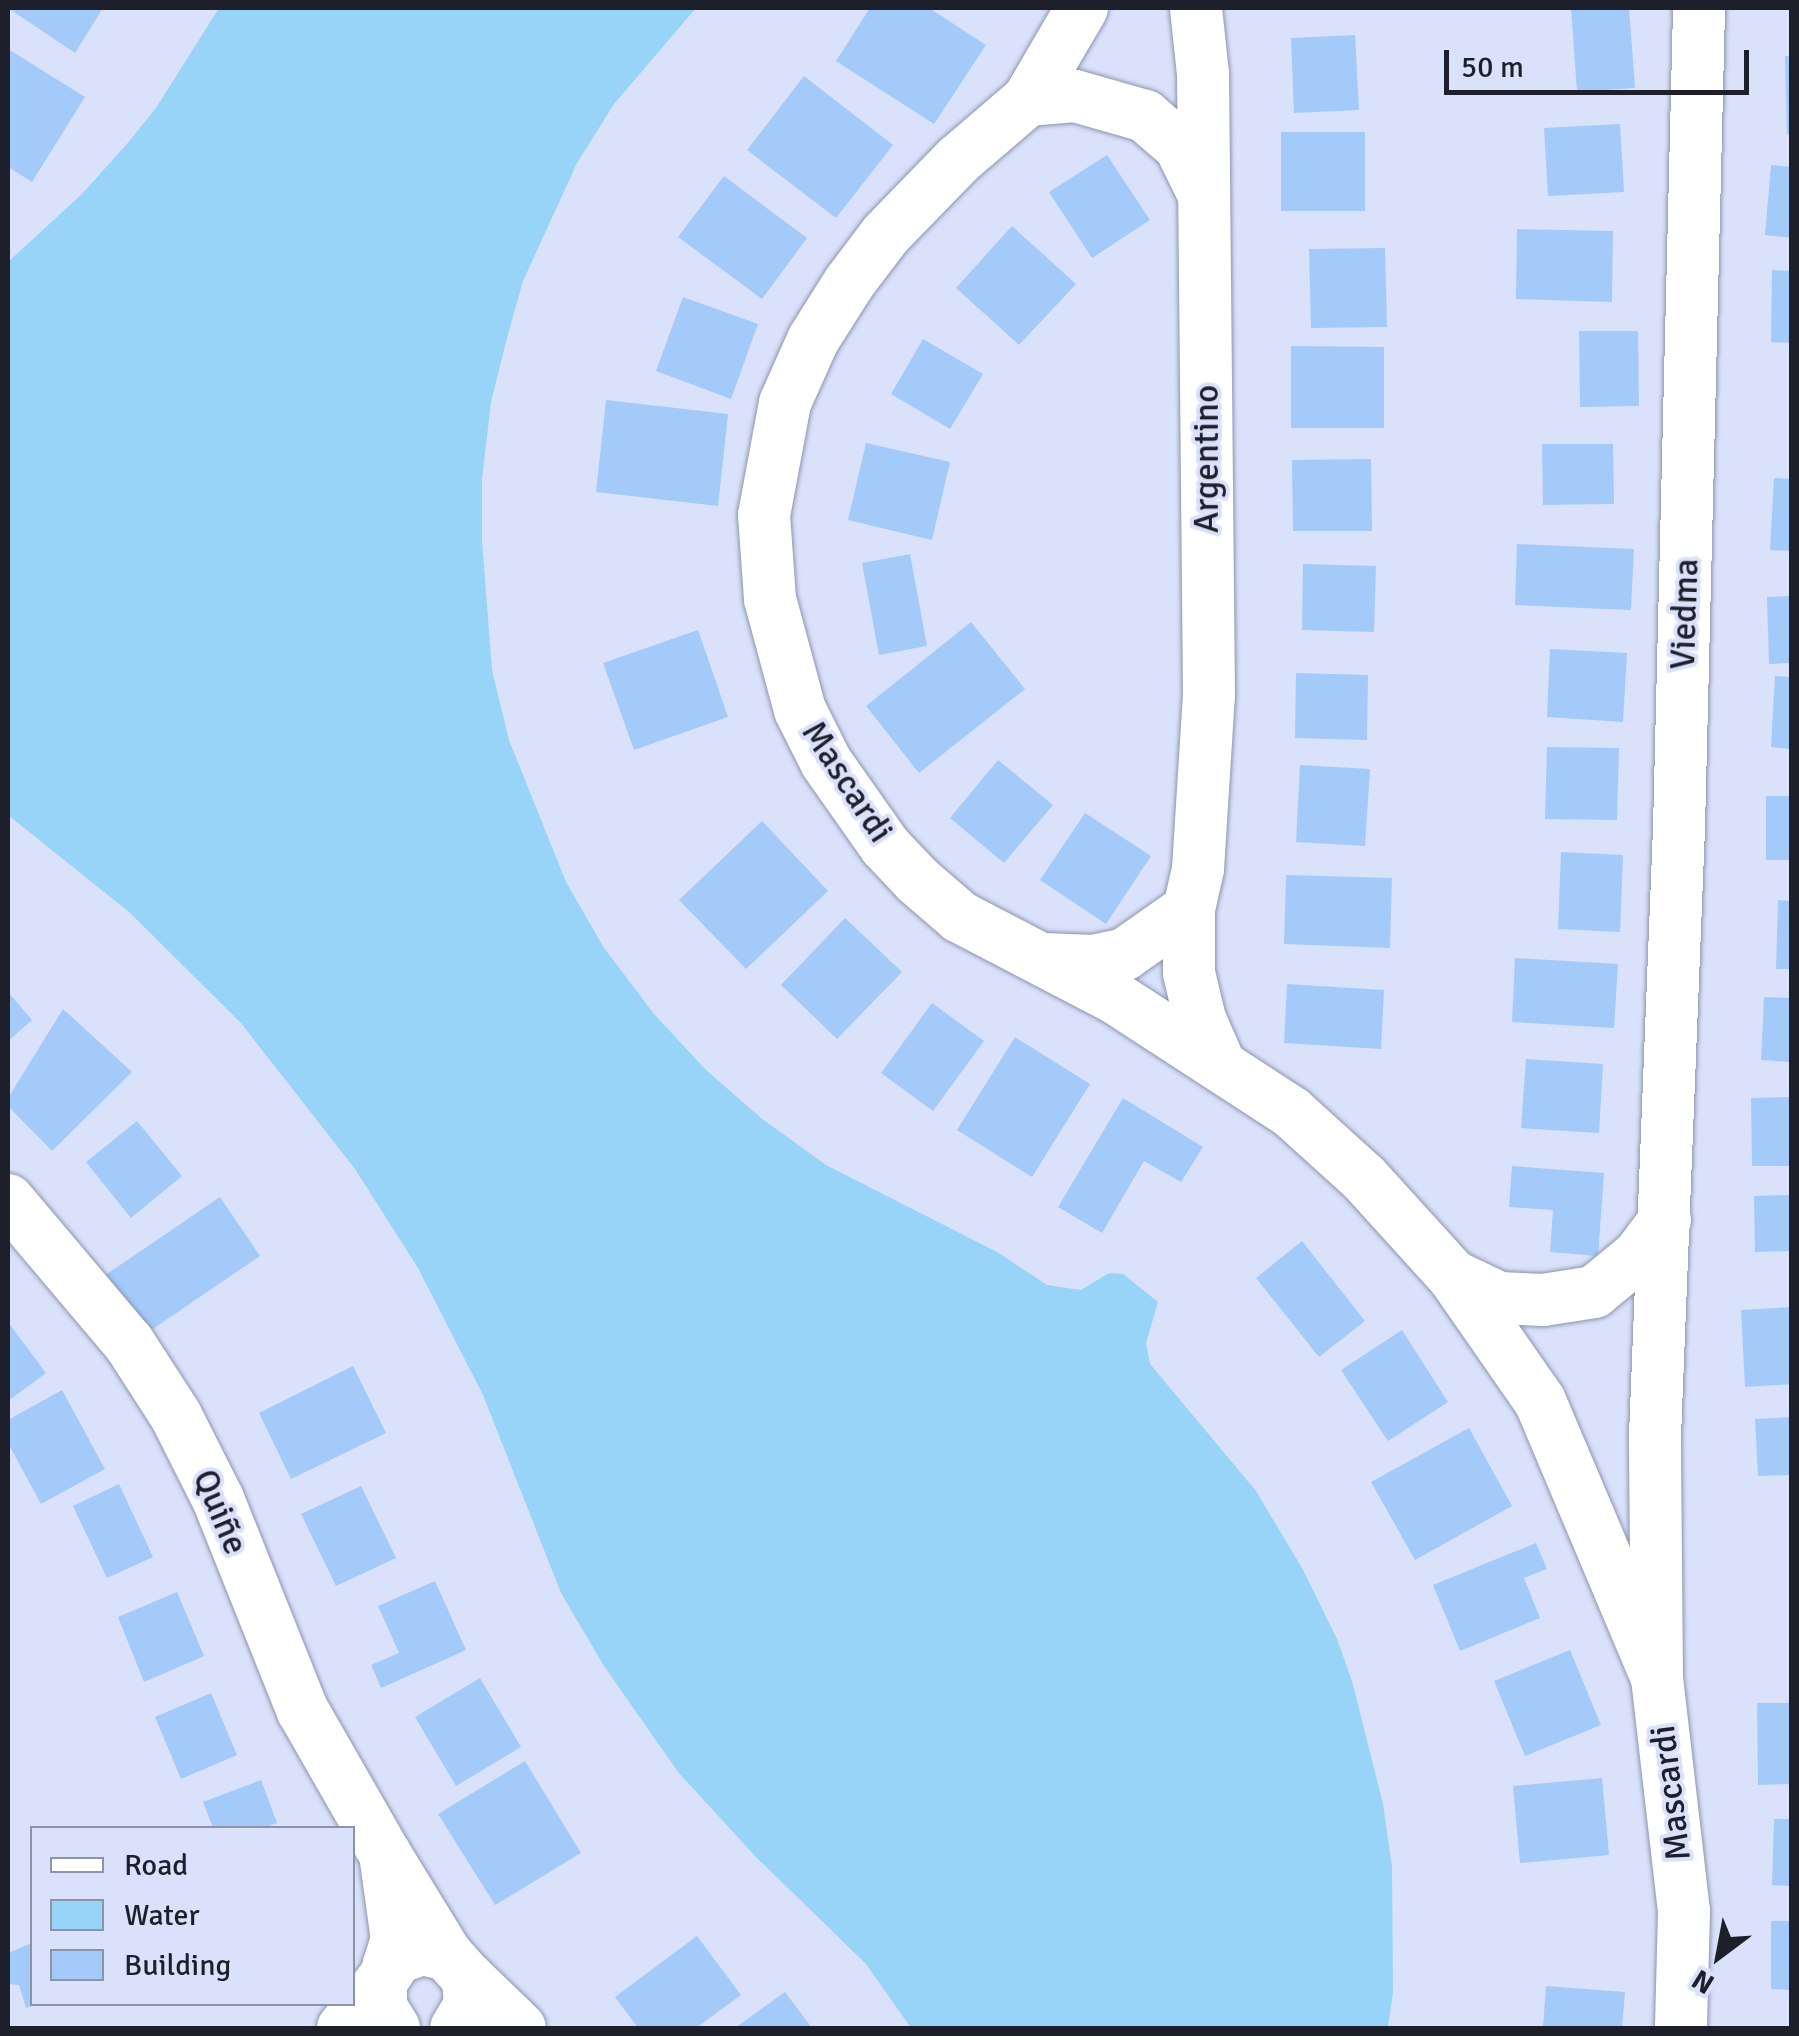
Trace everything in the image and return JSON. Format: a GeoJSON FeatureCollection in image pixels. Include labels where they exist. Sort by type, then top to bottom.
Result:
{"type":"FeatureCollection","features":[{"type":"Feature","properties":{"kind":"street"},"geometry":{"type":"LineString","coordinates":[[1028,100],[1082,8]]}},
{"type":"Feature","properties":{"kind":"street","name":"Argentino"},"geometry":{"type":"LineString","coordinates":[[1196,8],[1203,74],[1209,696],[1198,869],[1189,909],[1189,972],[1200,1019],[1218,1062]]}},
{"type":"Feature","properties":{"kind":"street","name":"Viedma"},"geometry":{"type":"LineString","coordinates":[[1659,1339],[1699,8]]}},
{"type":"Feature","properties":{"kind":"street"},"geometry":{"type":"LineString","coordinates":[[1028,100],[1075,96],[1145,116],[1180,146],[1205,197]]}},
{"type":"Feature","properties":{"kind":"street","name":"Mascardi"},"geometry":{"type":"LineString","coordinates":[[1028,100],[958,160],[886,234],[849,282],[813,340],[785,402],[764,515],[770,599],[800,710],[826,762],[886,846],[917,880],[960,917],[1114,998],[1291,1112],[1364,1178],[1453,1276],[1517,1366]]}},
{"type":"Feature","properties":{"kind":"street"},"geometry":{"type":"LineString","coordinates":[[1040,959],[1093,961],[1125,954],[1189,909]]}},
{"type":"Feature","properties":{"kind":"street","name":"Quiñe"},"geometry":{"type":"LineString","coordinates":[[8,1200],[129,1343],[176,1416],[218,1499],[304,1711],[385,1854],[458,1966],[520,2028]]}},
{"type":"Feature","properties":{"kind":"street"},"geometry":{"type":"LineString","coordinates":[[1594,1292],[1628,1266],[1665,1220]]}},
{"type":"Feature","properties":{"kind":"street"},"geometry":{"type":"LineString","coordinates":[[1453,1276],[1499,1298],[1543,1300],[1594,1292],[1628,1296],[1646,1309],[1659,1339],[1655,1436],[1657,1678]]}},
{"type":"Feature","properties":{"kind":"street"},"geometry":{"type":"LineString","coordinates":[[1543,1300],[1524,1315],[1517,1333],[1517,1366],[1540,1401],[1562,1449],[1657,1678]]}},
{"type":"Feature","properties":{"kind":"street"},"geometry":{"type":"LineString","coordinates":[[1562,1449],[1594,1461],[1623,1458],[1655,1436]]}},
{"type":"Feature","properties":{"kind":"street","name":"Mascardi"},"geometry":{"type":"LineString","coordinates":[[1657,1678],[1684,1910],[1681,2028]]}},
{"type":"Feature","properties":{"kind":"street"},"geometry":{"type":"LineString","coordinates":[[385,1854],[397,1940],[388,1992]]}},
{"type":"Feature","properties":{"kind":"street"},"geometry":{"type":"LineString","coordinates":[[342,2028],[388,1992],[409,1952],[422,1949],[458,1966],[470,2005],[456,2028]]}},
{"type":"Feature","properties":{"kind":"water"},"geometry":{"type":"Polygon","coordinates":[[[219,8],[696,8],[614,104],[577,163],[523,281],[508,334],[491,402],[482,479],[482,541],[492,670],[509,740],[566,882],[604,948],[654,1014],[706,1070],[761,1118],[826,1165],[997,1252],[1047,1285],[1081,1290],[1109,1273],[1123,1274],[1158,1302],[1146,1343],[1150,1364],[1256,1491],[1302,1568],[1337,1639],[1352,1681],[1383,1804],[1392,1867],[1393,1992],[1388,2028],[911,2028],[866,1964],[756,1857],[678,1772],[604,1666],[561,1593],[483,1395],[418,1268],[355,1169],[241,1023],[129,912],[8,815],[8,262],[82,194],[126,145],[156,108],[219,8]]]}},
{"type":"Feature","properties":{"kind":"building"},"geometry":{"type":"Polygon","coordinates":[[[8,8],[103,8],[75,53],[8,8]]]}},
{"type":"Feature","properties":{"kind":"building"},"geometry":{"type":"Polygon","coordinates":[[[870,8],[929,8],[986,45],[934,124],[836,61],[870,8]]]}},
{"type":"Feature","properties":{"kind":"building"},"geometry":{"type":"Polygon","coordinates":[[[1571,8],[1629,8],[1635,88],[1577,92],[1571,8]]]}},
{"type":"Feature","properties":{"kind":"building"},"geometry":{"type":"Polygon","coordinates":[[[1355,35],[1359,110],[1294,113],[1291,38],[1355,35]]]}},
{"type":"Feature","properties":{"kind":"building"},"geometry":{"type":"Polygon","coordinates":[[[8,49],[85,97],[32,182],[8,167],[8,49]]]}},
{"type":"Feature","properties":{"kind":"building"},"geometry":{"type":"Polygon","coordinates":[[[1785,56],[1792,56],[1792,134],[1787,134],[1785,56]]]}},
{"type":"Feature","properties":{"kind":"building"},"geometry":{"type":"Polygon","coordinates":[[[804,76],[893,145],[836,218],[747,150],[804,76]]]}},
{"type":"Feature","properties":{"kind":"building"},"geometry":{"type":"Polygon","coordinates":[[[1620,124],[1624,192],[1548,196],[1544,128],[1620,124]]]}},
{"type":"Feature","properties":{"kind":"building"},"geometry":{"type":"Polygon","coordinates":[[[1281,132],[1365,132],[1365,211],[1281,211],[1281,132]]]}},
{"type":"Feature","properties":{"kind":"building"},"geometry":{"type":"Polygon","coordinates":[[[1107,155],[1150,220],[1092,258],[1049,192],[1107,155]]]}},
{"type":"Feature","properties":{"kind":"building"},"geometry":{"type":"Polygon","coordinates":[[[1771,165],[1792,167],[1792,238],[1765,235],[1771,165]]]}},
{"type":"Feature","properties":{"kind":"building"},"geometry":{"type":"Polygon","coordinates":[[[724,176],[807,238],[762,299],[678,237],[724,176]]]}},
{"type":"Feature","properties":{"kind":"building"},"geometry":{"type":"Polygon","coordinates":[[[1012,226],[1076,284],[1019,345],[956,288],[1012,226]]]}},
{"type":"Feature","properties":{"kind":"building"},"geometry":{"type":"Polygon","coordinates":[[[1517,229],[1613,231],[1612,302],[1516,299],[1517,229]]]}},
{"type":"Feature","properties":{"kind":"building"},"geometry":{"type":"Polygon","coordinates":[[[1385,248],[1387,327],[1311,328],[1309,249],[1385,248]]]}},
{"type":"Feature","properties":{"kind":"building"},"geometry":{"type":"Polygon","coordinates":[[[1772,270],[1792,271],[1792,343],[1771,342],[1772,270]]]}},
{"type":"Feature","properties":{"kind":"building"},"geometry":{"type":"Polygon","coordinates":[[[683,297],[758,324],[731,399],[656,371],[683,297]]]}},
{"type":"Feature","properties":{"kind":"building"},"geometry":{"type":"Polygon","coordinates":[[[1579,331],[1638,331],[1639,406],[1580,407],[1579,331]]]}},
{"type":"Feature","properties":{"kind":"building"},"geometry":{"type":"Polygon","coordinates":[[[923,339],[983,374],[950,429],[891,394],[923,339]]]}},
{"type":"Feature","properties":{"kind":"building"},"geometry":{"type":"Polygon","coordinates":[[[1291,346],[1384,347],[1384,428],[1291,428],[1291,346]]]}},
{"type":"Feature","properties":{"kind":"building"},"geometry":{"type":"Polygon","coordinates":[[[606,400],[728,414],[718,506],[596,492],[606,400]]]}},
{"type":"Feature","properties":{"kind":"building"},"geometry":{"type":"Polygon","coordinates":[[[866,443],[950,462],[932,540],[848,520],[866,443]]]}},
{"type":"Feature","properties":{"kind":"building"},"geometry":{"type":"Polygon","coordinates":[[[1542,444],[1613,444],[1614,504],[1543,505],[1542,444]]]}},
{"type":"Feature","properties":{"kind":"building"},"geometry":{"type":"Polygon","coordinates":[[[1371,459],[1372,531],[1293,531],[1292,460],[1371,459]]]}},
{"type":"Feature","properties":{"kind":"building"},"geometry":{"type":"Polygon","coordinates":[[[1774,478],[1792,479],[1792,551],[1770,550],[1774,478]]]}},
{"type":"Feature","properties":{"kind":"building"},"geometry":{"type":"Polygon","coordinates":[[[1517,544],[1634,549],[1631,610],[1515,605],[1517,544]]]}},
{"type":"Feature","properties":{"kind":"building"},"geometry":{"type":"Polygon","coordinates":[[[910,554],[927,646],[879,655],[862,563],[910,554]]]}},
{"type":"Feature","properties":{"kind":"building"},"geometry":{"type":"Polygon","coordinates":[[[1303,564],[1376,566],[1374,632],[1302,630],[1303,564]]]}},
{"type":"Feature","properties":{"kind":"building"},"geometry":{"type":"Polygon","coordinates":[[[1792,596],[1792,663],[1769,664],[1767,597],[1792,596]]]}},
{"type":"Feature","properties":{"kind":"building"},"geometry":{"type":"Polygon","coordinates":[[[971,622],[1025,689],[919,773],[866,706],[971,622]]]}},
{"type":"Feature","properties":{"kind":"building"},"geometry":{"type":"Polygon","coordinates":[[[698,630],[728,717],[634,750],[603,663],[698,630]]]}},
{"type":"Feature","properties":{"kind":"building"},"geometry":{"type":"Polygon","coordinates":[[[1550,649],[1627,653],[1623,722],[1547,717],[1550,649]]]}},
{"type":"Feature","properties":{"kind":"building"},"geometry":{"type":"Polygon","coordinates":[[[1296,673],[1368,675],[1367,740],[1295,738],[1296,673]]]}},
{"type":"Feature","properties":{"kind":"building"},"geometry":{"type":"Polygon","coordinates":[[[1775,676],[1792,677],[1792,749],[1771,747],[1775,676]]]}},
{"type":"Feature","properties":{"kind":"building"},"geometry":{"type":"Polygon","coordinates":[[[1547,747],[1619,748],[1617,820],[1545,819],[1547,747]]]}},
{"type":"Feature","properties":{"kind":"building"},"geometry":{"type":"Polygon","coordinates":[[[998,760],[1053,805],[1004,863],[950,818],[998,760]]]}},
{"type":"Feature","properties":{"kind":"building"},"geometry":{"type":"Polygon","coordinates":[[[1300,765],[1370,769],[1365,846],[1296,842],[1300,765]]]}},
{"type":"Feature","properties":{"kind":"building"},"geometry":{"type":"Polygon","coordinates":[[[1766,796],[1792,796],[1792,860],[1766,860],[1766,796]]]}},
{"type":"Feature","properties":{"kind":"building"},"geometry":{"type":"Polygon","coordinates":[[[1085,813],[1151,856],[1106,924],[1040,880],[1085,813]]]}},
{"type":"Feature","properties":{"kind":"building"},"geometry":{"type":"Polygon","coordinates":[[[762,821],[828,891],[746,969],[679,900],[762,821]]]}},
{"type":"Feature","properties":{"kind":"building"},"geometry":{"type":"Polygon","coordinates":[[[1561,852],[1623,855],[1620,932],[1558,929],[1561,852]]]}},
{"type":"Feature","properties":{"kind":"building"},"geometry":{"type":"Polygon","coordinates":[[[1286,875],[1392,878],[1390,948],[1284,944],[1286,875]]]}},
{"type":"Feature","properties":{"kind":"building"},"geometry":{"type":"Polygon","coordinates":[[[1778,900],[1792,901],[1792,969],[1776,969],[1778,900]]]}},
{"type":"Feature","properties":{"kind":"building"},"geometry":{"type":"Polygon","coordinates":[[[845,918],[902,972],[837,1039],[781,985],[845,918]]]}},
{"type":"Feature","properties":{"kind":"building"},"geometry":{"type":"Polygon","coordinates":[[[1515,958],[1618,964],[1614,1028],[1512,1022],[1515,958]]]}},
{"type":"Feature","properties":{"kind":"building"},"geometry":{"type":"Polygon","coordinates":[[[1287,984],[1384,990],[1381,1049],[1284,1043],[1287,984]]]}},
{"type":"Feature","properties":{"kind":"building"},"geometry":{"type":"Polygon","coordinates":[[[8,992],[32,1020],[8,1041],[8,992]]]}},
{"type":"Feature","properties":{"kind":"building"},"geometry":{"type":"Polygon","coordinates":[[[1764,997],[1792,998],[1792,1062],[1761,1060],[1764,997]]]}},
{"type":"Feature","properties":{"kind":"building"},"geometry":{"type":"Polygon","coordinates":[[[932,1003],[984,1041],[933,1111],[881,1073],[932,1003]]]}},
{"type":"Feature","properties":{"kind":"building"},"geometry":{"type":"Polygon","coordinates":[[[63,1009],[132,1072],[52,1151],[8,1106],[8,1098],[63,1009]]]}},
{"type":"Feature","properties":{"kind":"building"},"geometry":{"type":"Polygon","coordinates":[[[1015,1037],[1090,1084],[1032,1177],[957,1130],[1015,1037]]]}},
{"type":"Feature","properties":{"kind":"building"},"geometry":{"type":"Polygon","coordinates":[[[1526,1059],[1603,1064],[1599,1133],[1521,1128],[1526,1059]]]}},
{"type":"Feature","properties":{"kind":"building"},"geometry":{"type":"Polygon","coordinates":[[[1792,1097],[1792,1166],[1752,1166],[1751,1098],[1792,1097]]]}},
{"type":"Feature","properties":{"kind":"building"},"geometry":{"type":"Polygon","coordinates":[[[1123,1098],[1203,1147],[1181,1182],[1144,1161],[1102,1233],[1058,1207],[1123,1098]]]}},
{"type":"Feature","properties":{"kind":"building"},"geometry":{"type":"Polygon","coordinates":[[[137,1121],[182,1176],[131,1218],[86,1162],[137,1121]]]}},
{"type":"Feature","properties":{"kind":"building"},"geometry":{"type":"Polygon","coordinates":[[[1512,1166],[1604,1173],[1598,1256],[1550,1252],[1553,1210],[1509,1207],[1512,1166]]]}},
{"type":"Feature","properties":{"kind":"building"},"geometry":{"type":"Polygon","coordinates":[[[1792,1195],[1792,1251],[1755,1252],[1754,1196],[1792,1195]]]}},
{"type":"Feature","properties":{"kind":"building"},"geometry":{"type":"Polygon","coordinates":[[[220,1197],[260,1256],[141,1337],[101,1278],[220,1197]]]}},
{"type":"Feature","properties":{"kind":"building"},"geometry":{"type":"Polygon","coordinates":[[[1302,1241],[1365,1321],[1319,1357],[1256,1278],[1302,1241]]]}},
{"type":"Feature","properties":{"kind":"building"},"geometry":{"type":"Polygon","coordinates":[[[1792,1307],[1792,1384],[1745,1387],[1741,1310],[1792,1307]]]}},
{"type":"Feature","properties":{"kind":"building"},"geometry":{"type":"Polygon","coordinates":[[[8,1322],[46,1373],[8,1401],[8,1322]]]}},
{"type":"Feature","properties":{"kind":"building"},"geometry":{"type":"Polygon","coordinates":[[[1402,1330],[1448,1402],[1388,1441],[1341,1370],[1402,1330]]]}},
{"type":"Feature","properties":{"kind":"building"},"geometry":{"type":"Polygon","coordinates":[[[353,1366],[386,1433],[291,1479],[259,1413],[353,1366]]]}},
{"type":"Feature","properties":{"kind":"building"},"geometry":{"type":"Polygon","coordinates":[[[62,1390],[105,1469],[41,1504],[8,1443],[8,1420],[62,1390]]]}},
{"type":"Feature","properties":{"kind":"building"},"geometry":{"type":"Polygon","coordinates":[[[1792,1417],[1792,1475],[1758,1476],[1755,1419],[1792,1417]]]}},
{"type":"Feature","properties":{"kind":"building"},"geometry":{"type":"Polygon","coordinates":[[[1469,1428],[1512,1506],[1415,1560],[1371,1482],[1469,1428]]]}},
{"type":"Feature","properties":{"kind":"building"},"geometry":{"type":"Polygon","coordinates":[[[119,1484],[153,1557],[107,1578],[73,1506],[119,1484]]]}},
{"type":"Feature","properties":{"kind":"building"},"geometry":{"type":"Polygon","coordinates":[[[361,1486],[396,1558],[336,1586],[301,1514],[361,1486]]]}},
{"type":"Feature","properties":{"kind":"building"},"geometry":{"type":"Polygon","coordinates":[[[1536,1543],[1547,1569],[1524,1578],[1540,1618],[1460,1651],[1433,1585],[1536,1543]]]}},
{"type":"Feature","properties":{"kind":"building"},"geometry":{"type":"Polygon","coordinates":[[[435,1581],[466,1650],[381,1688],[371,1665],[399,1653],[378,1606],[435,1581]]]}},
{"type":"Feature","properties":{"kind":"building"},"geometry":{"type":"Polygon","coordinates":[[[177,1592],[204,1656],[144,1682],[118,1617],[177,1592]]]}},
{"type":"Feature","properties":{"kind":"building"},"geometry":{"type":"Polygon","coordinates":[[[1570,1650],[1601,1725],[1525,1756],[1494,1681],[1570,1650]]]}},
{"type":"Feature","properties":{"kind":"building"},"geometry":{"type":"Polygon","coordinates":[[[480,1678],[521,1747],[456,1786],[415,1717],[480,1678]]]}},
{"type":"Feature","properties":{"kind":"building"},"geometry":{"type":"Polygon","coordinates":[[[211,1693],[237,1755],[181,1779],[155,1717],[211,1693]]]}},
{"type":"Feature","properties":{"kind":"building"},"geometry":{"type":"Polygon","coordinates":[[[1757,1703],[1792,1703],[1792,1784],[1758,1785],[1757,1703]]]}},
{"type":"Feature","properties":{"kind":"building"},"geometry":{"type":"Polygon","coordinates":[[[525,1761],[581,1853],[495,1905],[438,1814],[525,1761]]]}},
{"type":"Feature","properties":{"kind":"building"},"geometry":{"type":"Polygon","coordinates":[[[1602,1778],[1609,1855],[1520,1863],[1513,1786],[1602,1778]]]}},
{"type":"Feature","properties":{"kind":"building"},"geometry":{"type":"Polygon","coordinates":[[[261,1780],[277,1823],[212,1826],[203,1802],[261,1780]]]}},
{"type":"Feature","properties":{"kind":"building"},"geometry":{"type":"Polygon","coordinates":[[[1774,1819],[1792,1819],[1792,1886],[1772,1885],[1774,1819]]]}},
{"type":"Feature","properties":{"kind":"building"},"geometry":{"type":"Polygon","coordinates":[[[1771,1921],[1792,1921],[1792,1990],[1771,1989],[1771,1921]]]}},
{"type":"Feature","properties":{"kind":"building"},"geometry":{"type":"Polygon","coordinates":[[[697,1936],[741,1995],[696,2028],[638,2028],[615,1997],[697,1936]]]}},
{"type":"Feature","properties":{"kind":"building"},"geometry":{"type":"Polygon","coordinates":[[[30,1944],[32,2006],[26,2008],[19,1985],[8,1984],[8,1953],[30,1944]]]}},
{"type":"Feature","properties":{"kind":"building"},"geometry":{"type":"Polygon","coordinates":[[[1546,1986],[1625,1992],[1622,2028],[1543,2028],[1546,1986]]]}},
{"type":"Feature","properties":{"kind":"building"},"geometry":{"type":"Polygon","coordinates":[[[785,1992],[812,2028],[735,2028],[785,1992]]]}}]}
